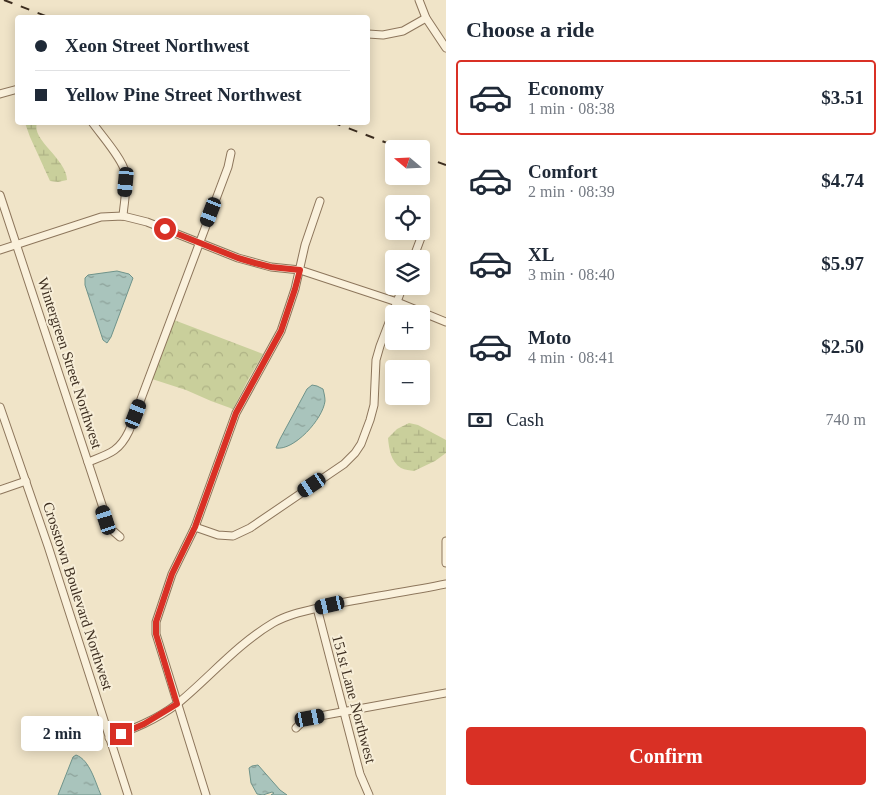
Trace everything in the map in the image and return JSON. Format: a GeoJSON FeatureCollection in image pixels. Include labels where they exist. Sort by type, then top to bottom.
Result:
{"type":"FeatureCollection","features":[{"type":"Feature","properties":{"kind":"street"},"geometry":{"type":"LineString","coordinates":[[419,0],[426,18],[446,48]]}},
{"type":"Feature","properties":{"kind":"street"},"geometry":{"type":"LineString","coordinates":[[370,34],[384,35],[403,32],[426,18]]}},
{"type":"Feature","properties":{"kind":"street"},"geometry":{"type":"LineString","coordinates":[[0,94],[15,89]]}},
{"type":"Feature","properties":{"kind":"street"},"geometry":{"type":"LineString","coordinates":[[94,125],[120,159],[125,171],[123,216]]}},
{"type":"Feature","properties":{"kind":"street"},"geometry":{"type":"LineString","coordinates":[[88,462],[118,448],[126,436],[228,167],[230,153]]}},
{"type":"Feature","properties":{"kind":"street","name":"Wintergreen Street Northwest"},"geometry":{"type":"LineString","coordinates":[[0,195],[106,520],[112,530],[120,536]]}},
{"type":"Feature","properties":{"kind":"street"},"geometry":{"type":"LineString","coordinates":[[206,795],[156,634],[156,622],[172,574],[195,527],[236,413],[281,331],[295,289],[305,245],[320,201]]}},
{"type":"Feature","properties":{"kind":"street"},"geometry":{"type":"LineString","coordinates":[[0,250],[101,217],[123,216],[147,222],[238,258],[271,267],[300,270],[397,302],[446,322]]}},
{"type":"Feature","properties":{"kind":"street"},"geometry":{"type":"LineString","coordinates":[[195,527],[218,535],[233,536],[250,528],[344,464],[355,453],[362,444],[370,420],[374,405],[376,360],[400,295]]}},
{"type":"Feature","properties":{"kind":"street","name":"Crosstown Boulevard Northwest"},"geometry":{"type":"LineString","coordinates":[[0,406],[128,795]]}},
{"type":"Feature","properties":{"kind":"street"},"geometry":{"type":"LineString","coordinates":[[0,490],[26,482]]}},
{"type":"Feature","properties":{"kind":"street"},"geometry":{"type":"LineString","coordinates":[[446,541],[446,562]]}},
{"type":"Feature","properties":{"kind":"street"},"geometry":{"type":"LineString","coordinates":[[109,738],[144,724],[177,704],[256,634],[286,616],[317,608],[446,584]]}},
{"type":"Feature","properties":{"kind":"street","name":"151st Lane Northwest"},"geometry":{"type":"LineString","coordinates":[[317,608],[360,774],[369,795]]}},
{"type":"Feature","properties":{"kind":"street"},"geometry":{"type":"LineString","coordinates":[[296,728],[303,721],[310,718],[446,693]]}},
{"type":"Feature","properties":{"kind":"green space"},"geometry":{"type":"Polygon","coordinates":[[[26,125],[37,125],[39,136],[61,165],[67,180],[50,181],[26,125]]]}},
{"type":"Feature","properties":{"kind":"green space"},"geometry":{"type":"Polygon","coordinates":[[[174,320],[263,354],[233,409],[152,379],[174,320]]]}},
{"type":"Feature","properties":{"kind":"green space"},"geometry":{"type":"Polygon","coordinates":[[[409,423],[418,425],[446,440],[446,453],[435,461],[414,471],[403,469],[395,462],[388,442],[388,438],[397,429],[409,423]]]}},
{"type":"Feature","properties":{"kind":"water"},"geometry":{"type":"Polygon","coordinates":[[[117,271],[129,274],[133,278],[107,343],[103,340],[85,285],[85,278],[88,275],[117,271]]]}},
{"type":"Feature","properties":{"kind":"water"},"geometry":{"type":"Polygon","coordinates":[[[312,385],[323,389],[325,401],[319,416],[299,439],[283,448],[276,448],[307,389],[312,385]]]}},
{"type":"Feature","properties":{"kind":"water"},"geometry":{"type":"Polygon","coordinates":[[[76,755],[88,766],[101,795],[58,795],[73,757],[76,755]]]}},
{"type":"Feature","properties":{"kind":"water"},"geometry":{"type":"Polygon","coordinates":[[[258,765],[280,790],[287,795],[271,795],[274,793],[272,792],[263,795],[257,794],[251,783],[249,768],[258,765]]]}},
{"type":"Feature","properties":{"kind":"railway"},"geometry":{"type":"LineString","coordinates":[[4,0],[43,15]]}},
{"type":"Feature","properties":{"kind":"railway"},"geometry":{"type":"LineString","coordinates":[[340,125],[385,142]]}},
{"type":"Feature","properties":{"kind":"railway"},"geometry":{"type":"LineString","coordinates":[[430,159],[446,165]]}},
{"type":"Feature","properties":{"kind":"route"},"geometry":{"type":"LineString","coordinates":[[121,734],[144,724],[177,704],[156,634],[156,622],[172,574],[195,527],[236,413],[281,331],[300,270],[271,267],[238,258],[165,229]]}}]}
